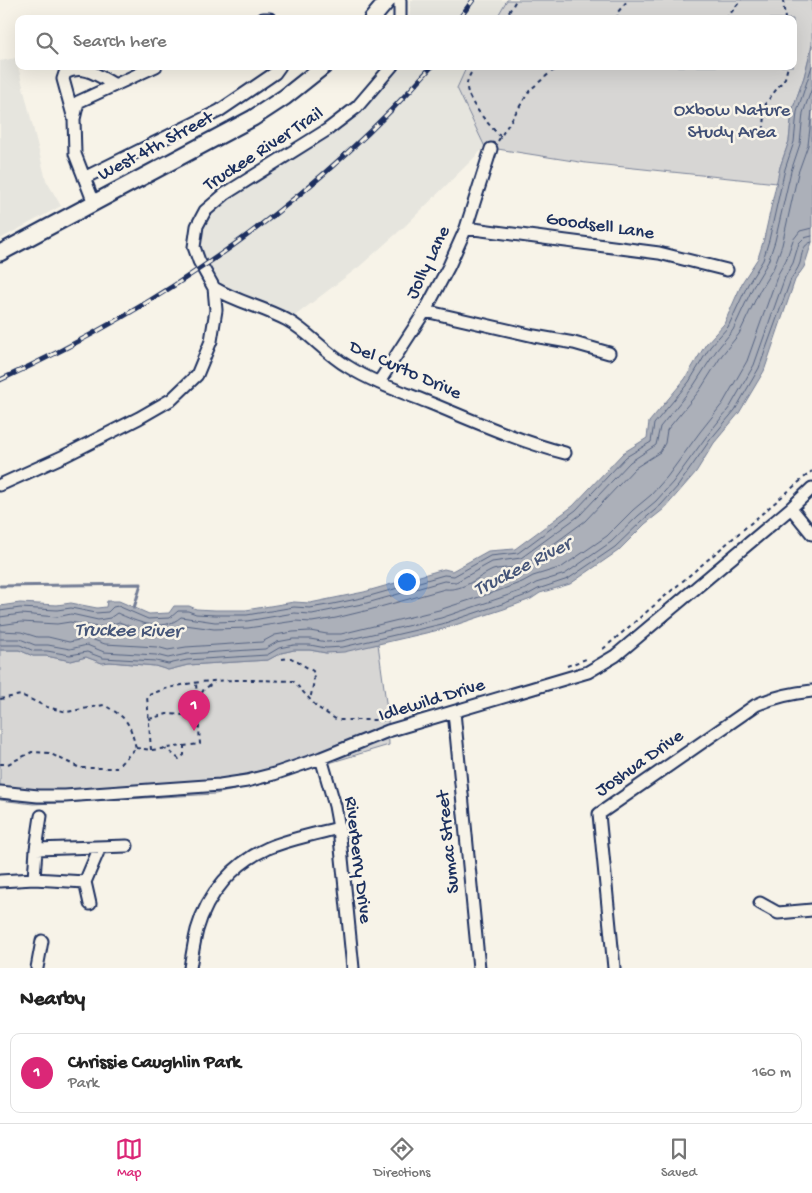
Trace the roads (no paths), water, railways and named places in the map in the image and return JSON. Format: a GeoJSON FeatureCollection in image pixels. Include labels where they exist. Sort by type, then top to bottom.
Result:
{"type":"FeatureCollection","features":[{"type":"Feature","properties":{"kind":"main road"},"geometry":{"type":"LineString","coordinates":[[375,15],[388,0]]}},
{"type":"Feature","properties":{"kind":"main road","name":"West 4th Street"},"geometry":{"type":"LineString","coordinates":[[0,253],[253,118],[285,97],[319,70]]}},
{"type":"Feature","properties":{"kind":"street"},"geometry":{"type":"LineString","coordinates":[[400,0],[400,15]]}},
{"type":"Feature","properties":{"kind":"street"},"geometry":{"type":"LineString","coordinates":[[70,70],[65,73],[63,80],[74,119]]}},
{"type":"Feature","properties":{"kind":"street"},"geometry":{"type":"LineString","coordinates":[[86,70],[115,85]]}},
{"type":"Feature","properties":{"kind":"street"},"geometry":{"type":"LineString","coordinates":[[94,203],[74,154],[74,119],[78,102],[147,70]]}},
{"type":"Feature","properties":{"kind":"street"},"geometry":{"type":"LineString","coordinates":[[84,178],[219,111],[277,70]]}},
{"type":"Feature","properties":{"kind":"street","name":"Truckee River Trail"},"geometry":{"type":"LineString","coordinates":[[0,485],[92,443],[172,399],[197,375],[211,341],[216,310],[214,288],[194,247],[197,226],[204,211],[225,194],[327,130],[357,107],[389,70]]}},
{"type":"Feature","properties":{"kind":"street","name":"Jolly Lane"},"geometry":{"type":"LineString","coordinates":[[379,382],[425,311],[449,266],[466,228],[491,149]]}},
{"type":"Feature","properties":{"kind":"street","name":"Goodsell Lane"},"geometry":{"type":"LineString","coordinates":[[466,228],[659,253],[727,270]]}},
{"type":"Feature","properties":{"kind":"street","name":"Del Curto Drive"},"geometry":{"type":"LineString","coordinates":[[214,288],[288,321],[301,329],[329,354],[348,367],[379,382],[535,446],[565,453]]}},
{"type":"Feature","properties":{"kind":"street"},"geometry":{"type":"LineString","coordinates":[[425,311],[574,343],[609,353]]}},
{"type":"Feature","properties":{"kind":"street","name":"Idlewild Drive"},"geometry":{"type":"LineString","coordinates":[[0,792],[38,796],[65,796],[220,785],[247,781],[322,758],[388,732],[588,672],[615,656],[791,508],[812,488]]}},
{"type":"Feature","properties":{"kind":"street"},"geometry":{"type":"LineString","coordinates":[[791,508],[812,534]]}},
{"type":"Feature","properties":{"kind":"street","name":"Joshua Drive"},"geometry":{"type":"LineString","coordinates":[[614,968],[599,814],[756,705],[771,698],[812,691]]}},
{"type":"Feature","properties":{"kind":"street","name":"Sumac Street"},"geometry":{"type":"LineString","coordinates":[[454,712],[479,968]]}},
{"type":"Feature","properties":{"kind":"street","name":"Riverberry Drive"},"geometry":{"type":"LineString","coordinates":[[322,758],[339,828],[353,968]]}},
{"type":"Feature","properties":{"kind":"street"},"geometry":{"type":"LineString","coordinates":[[34,879],[41,816]]}},
{"type":"Feature","properties":{"kind":"street"},"geometry":{"type":"LineString","coordinates":[[190,968],[197,930],[203,912],[222,881],[250,858],[267,848],[339,828]]}},
{"type":"Feature","properties":{"kind":"street"},"geometry":{"type":"LineString","coordinates":[[36,849],[127,846]]}},
{"type":"Feature","properties":{"kind":"street"},"geometry":{"type":"LineString","coordinates":[[90,904],[86,882],[100,847]]}},
{"type":"Feature","properties":{"kind":"street"},"geometry":{"type":"LineString","coordinates":[[0,881],[34,879],[86,882]]}},
{"type":"Feature","properties":{"kind":"street"},"geometry":{"type":"LineString","coordinates":[[760,903],[778,913],[812,910]]}},
{"type":"Feature","properties":{"kind":"street"},"geometry":{"type":"LineString","coordinates":[[38,968],[42,941]]}},
{"type":"Feature","properties":{"kind":"water","name":"Truckee River"},"geometry":{"type":"Polygon","coordinates":[[[812,45],[812,242],[804,267],[795,280],[764,371],[739,413],[714,443],[696,472],[664,509],[645,524],[618,551],[570,584],[540,593],[531,599],[504,609],[443,629],[344,652],[326,653],[294,650],[281,653],[268,660],[188,665],[168,670],[155,666],[102,663],[86,657],[71,661],[46,656],[33,656],[19,650],[0,650],[0,606],[20,603],[57,605],[71,603],[97,608],[106,607],[107,601],[119,601],[149,614],[169,613],[174,606],[189,606],[196,609],[246,610],[294,602],[310,603],[364,592],[444,569],[452,571],[488,551],[515,549],[573,506],[623,453],[647,438],[649,422],[685,379],[706,344],[724,324],[743,281],[758,258],[764,239],[780,167],[789,141],[792,111],[804,77],[812,45]]]}},
{"type":"Feature","properties":{"kind":"waterway"},"geometry":{"type":"LineString","coordinates":[[0,586],[141,584],[134,608]]}},
{"type":"Feature","properties":{"kind":"railway"},"geometry":{"type":"LineString","coordinates":[[462,15],[473,0]]}},
{"type":"Feature","properties":{"kind":"railway"},"geometry":{"type":"LineString","coordinates":[[0,380],[60,351],[119,319],[177,284],[232,246],[338,162],[428,70]]}},
{"type":"Feature","properties":{"kind":"place","name":"Chrissie Caughlin Park"},"geometry":{"type":"Point","coordinates":[194,731]}},
{"type":"Feature","properties":{"kind":"park label","name":"Oxbow Nature Study Area"},"geometry":{"type":"Point","coordinates":[732,122]}}]}
